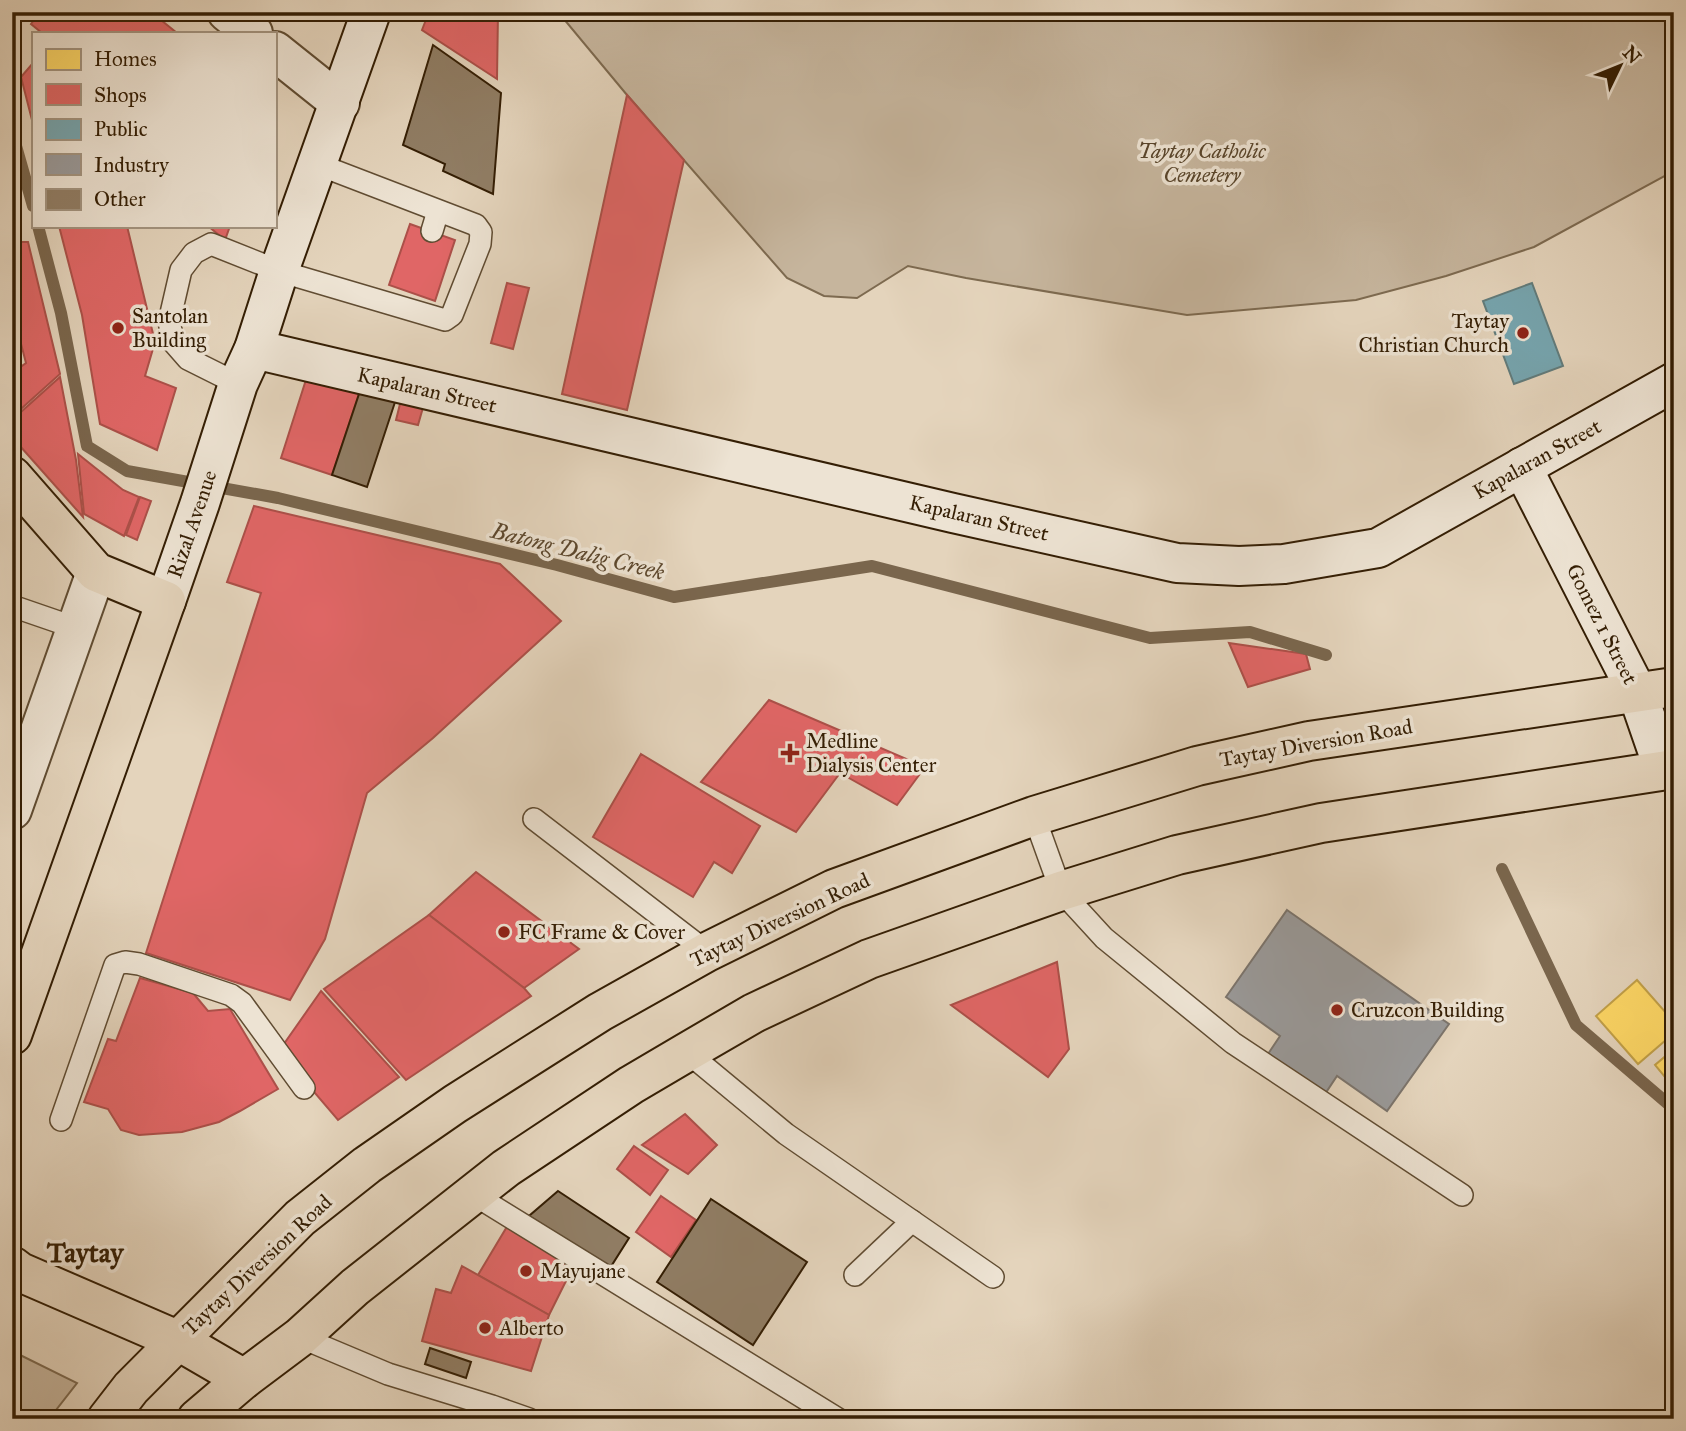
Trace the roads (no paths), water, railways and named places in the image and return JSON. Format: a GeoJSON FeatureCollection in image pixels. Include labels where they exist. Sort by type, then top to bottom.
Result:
{"type":"FeatureCollection","features":[{"type":"Feature","properties":{"kind":"main road"},"geometry":{"type":"LineString","coordinates":[[12,476],[96,572],[166,601]]}},
{"type":"Feature","properties":{"kind":"main road","name":"Rizal Avenue"},"geometry":{"type":"LineString","coordinates":[[12,1035],[166,601]]}},
{"type":"Feature","properties":{"kind":"main road","name":"Taytay Diversion Road"},"geometry":{"type":"LineString","coordinates":[[107,1419],[131,1388],[177,1340],[300,1218],[367,1165],[455,1104],[589,1019],[707,952],[834,889],[1034,816],[1197,766],[1309,741],[1655,690]]}},
{"type":"Feature","properties":{"kind":"main road"},"geometry":{"type":"LineString","coordinates":[[197,1419],[300,1337],[355,1286],[506,1168],[620,1092],[754,1013],[869,959],[1061,891],[1177,855],[1321,823],[1670,774]]}},
{"type":"Feature","properties":{"kind":"main road"},"geometry":{"type":"LineString","coordinates":[[12,1266],[20,1272],[177,1340],[244,1380]]}},
{"type":"Feature","properties":{"kind":"street"},"geometry":{"type":"LineString","coordinates":[[228,12],[252,32]]}},
{"type":"Feature","properties":{"kind":"street","name":"Rizal Avenue"},"geometry":{"type":"LineString","coordinates":[[166,601],[238,384],[254,349],[371,12]]}},
{"type":"Feature","properties":{"kind":"street"},"geometry":{"type":"LineString","coordinates":[[276,52],[340,103]]}},
{"type":"Feature","properties":{"kind":"street","name":"Kapalaran Street"},"geometry":{"type":"LineString","coordinates":[[254,349],[1177,563],[1239,566],[1284,564],[1378,548],[1674,382]]}},
{"type":"Feature","properties":{"kind":"street","name":"Gomez 1 Street"},"geometry":{"type":"LineString","coordinates":[[1522,467],[1655,690],[1670,774]]}},
{"type":"Feature","properties":{"kind":"street"},"geometry":{"type":"LineString","coordinates":[[12,810],[96,572]]}},
{"type":"Feature","properties":{"kind":"lane"},"geometry":{"type":"LineString","coordinates":[[238,384],[188,359],[174,343],[169,322],[181,270],[194,253],[211,244],[279,271],[412,301],[445,320],[452,315],[480,244],[481,232],[476,225],[435,221],[317,164]]}},
{"type":"Feature","properties":{"kind":"lane"},"geometry":{"type":"LineString","coordinates":[[12,606],[76,628]]}},
{"type":"Feature","properties":{"kind":"lane"},"geometry":{"type":"LineString","coordinates":[[1034,816],[1061,891],[1104,938],[1233,1043],[1462,1195]]}},
{"type":"Feature","properties":{"kind":"lane"},"geometry":{"type":"LineString","coordinates":[[534,819],[707,952]]}},
{"type":"Feature","properties":{"kind":"lane"},"geometry":{"type":"LineString","coordinates":[[61,1120],[115,965],[125,961],[231,995],[242,1003],[304,1088]]}},
{"type":"Feature","properties":{"kind":"lane"},"geometry":{"type":"LineString","coordinates":[[687,1052],[786,1134],[993,1277]]}},
{"type":"Feature","properties":{"kind":"lane"},"geometry":{"type":"LineString","coordinates":[[473,1194],[838,1419]]}},
{"type":"Feature","properties":{"kind":"lane"},"geometry":{"type":"LineString","coordinates":[[855,1275],[912,1222]]}},
{"type":"Feature","properties":{"kind":"lane"},"geometry":{"type":"LineString","coordinates":[[300,1337],[388,1374],[529,1419]]}},
{"type":"Feature","properties":{"kind":"waterway","name":"Batong Dalig Creek"},"geometry":{"type":"LineString","coordinates":[[12,132],[32,202]]}},
{"type":"Feature","properties":{"kind":"waterway","name":"Batong Dalig Creek"},"geometry":{"type":"LineString","coordinates":[[39,228],[61,313],[87,446],[127,471],[278,498],[557,565],[674,597],[872,566],[1150,638],[1250,632],[1326,655]]}},
{"type":"Feature","properties":{"kind":"waterway","name":"Batong Dalig Creek"},"geometry":{"type":"LineString","coordinates":[[1502,869],[1576,1025],[1674,1109]]}},
{"type":"Feature","properties":{"kind":"place","name":"Santolan Building"},"geometry":{"type":"Point","coordinates":[118,328]}},
{"type":"Feature","properties":{"kind":"place","name":"Taytay Christian Church"},"geometry":{"type":"Point","coordinates":[1523,333]}},
{"type":"Feature","properties":{"kind":"place","name":"Medline Dialysis Center"},"geometry":{"type":"Point","coordinates":[790,753]}},
{"type":"Feature","properties":{"kind":"place","name":"FC Frame & Cover"},"geometry":{"type":"Point","coordinates":[504,932]}},
{"type":"Feature","properties":{"kind":"place","name":"Cruzcon Building"},"geometry":{"type":"Point","coordinates":[1337,1010]}},
{"type":"Feature","properties":{"kind":"place","name":"Mayujane"},"geometry":{"type":"Point","coordinates":[526,1271]}},
{"type":"Feature","properties":{"kind":"place","name":"Alberto"},"geometry":{"type":"Point","coordinates":[485,1328]}},
{"type":"Feature","properties":{"kind":"district","name":"Taytay"},"geometry":{"type":"Point","coordinates":[85,1252]}},
{"type":"Feature","properties":{"kind":"park label","name":"Taytay Catholic Cemetery"},"geometry":{"type":"Point","coordinates":[1202,163]}}]}
